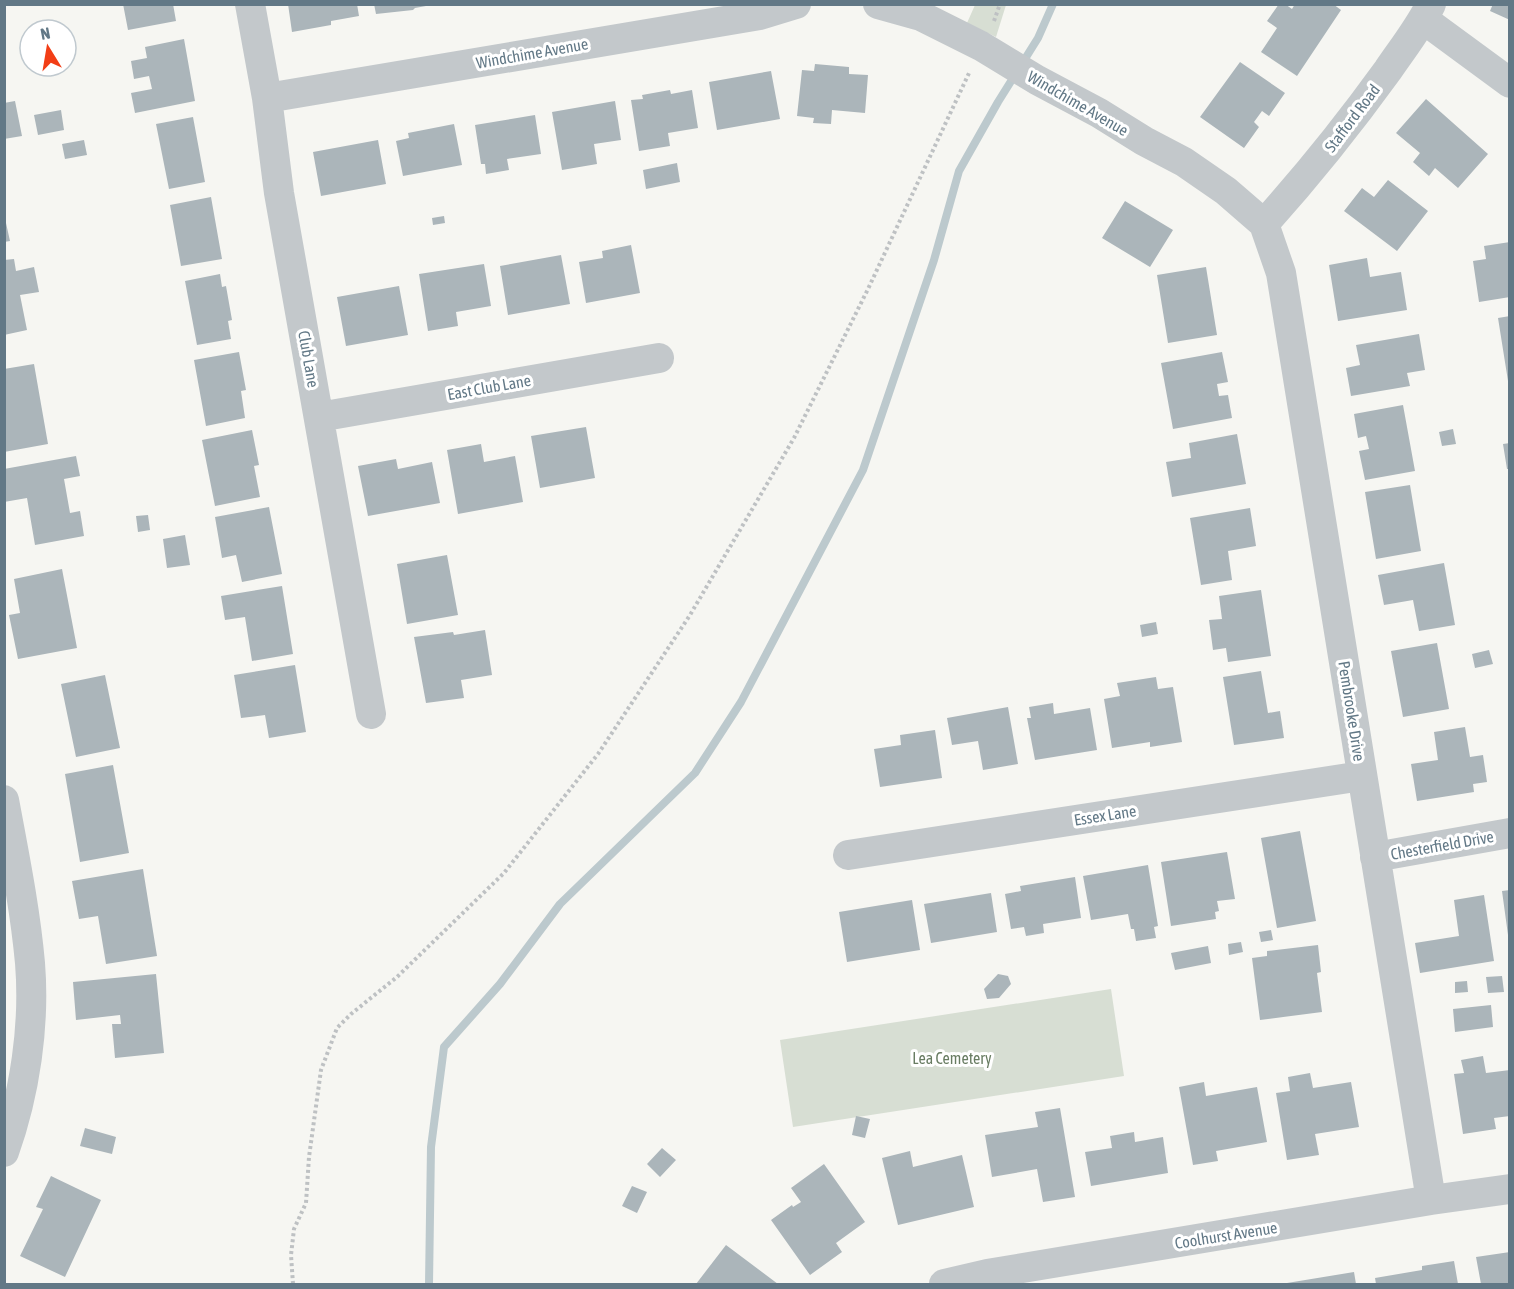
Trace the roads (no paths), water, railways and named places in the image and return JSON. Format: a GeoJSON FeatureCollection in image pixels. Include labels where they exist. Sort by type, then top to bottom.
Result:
{"type":"FeatureCollection","features":[{"type":"Feature","properties":{"kind":"street","name":"Club Lane"},"geometry":{"type":"LineString","coordinates":[[250,4],[267,98],[279,193],[371,714]]}},
{"type":"Feature","properties":{"kind":"street","name":"Windchime Avenue"},"geometry":{"type":"LineString","coordinates":[[267,98],[760,15],[796,4]]}},
{"type":"Feature","properties":{"kind":"street","name":"Windchime Avenue"},"geometry":{"type":"LineString","coordinates":[[878,4],[921,16],[1099,113],[1184,162],[1226,191],[1264,224]]}},
{"type":"Feature","properties":{"kind":"street"},"geometry":{"type":"LineString","coordinates":[[1427,12],[1509,83]]}},
{"type":"Feature","properties":{"kind":"street","name":"Stafford Road"},"geometry":{"type":"LineString","coordinates":[[1264,224],[1311,171],[1373,90],[1427,12]]}},
{"type":"Feature","properties":{"kind":"street","name":"Pembrooke Drive"},"geometry":{"type":"LineString","coordinates":[[1264,224],[1281,273],[1431,1200]]}},
{"type":"Feature","properties":{"kind":"street","name":"East Club Lane"},"geometry":{"type":"LineString","coordinates":[[319,417],[659,358]]}},
{"type":"Feature","properties":{"kind":"street","name":"Essex Lane"},"geometry":{"type":"LineString","coordinates":[[848,855],[1362,776]]}},
{"type":"Feature","properties":{"kind":"street"},"geometry":{"type":"LineString","coordinates":[[4,800],[22,901],[30,965],[30,1029],[22,1086],[4,1152]]}},
{"type":"Feature","properties":{"kind":"street","name":"Chesterfield Drive"},"geometry":{"type":"LineString","coordinates":[[1375,857],[1509,833]]}},
{"type":"Feature","properties":{"kind":"street","name":"Coolhurst Avenue"},"geometry":{"type":"LineString","coordinates":[[944,1284],[987,1274],[1509,1189]]}},
{"type":"Feature","properties":{"kind":"waterway"},"geometry":{"type":"LineString","coordinates":[[429,1284],[431,1147],[444,1047],[500,984],[560,904],[695,773],[741,702],[863,470],[934,260],[959,171],[1038,38],[1053,4]]}},
{"type":"Feature","properties":{"kind":"park label","name":"Lea Cemetery"},"geometry":{"type":"Point","coordinates":[952,1058]}}]}
